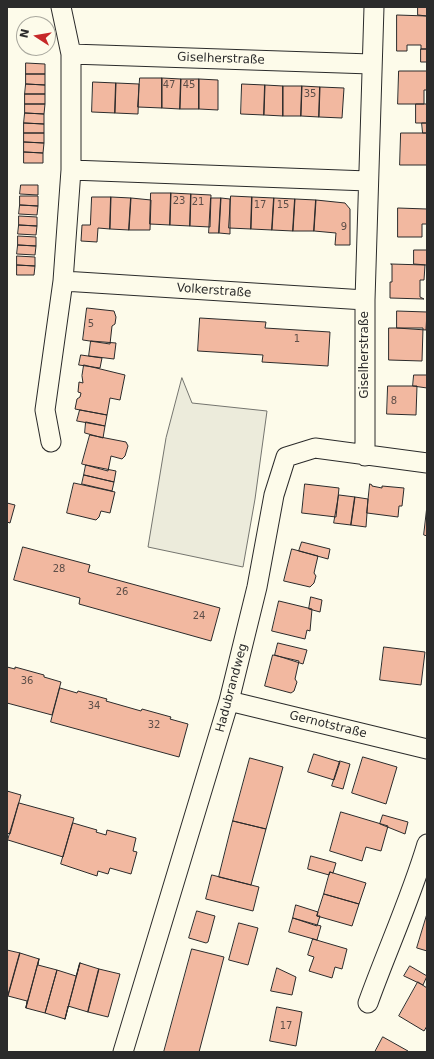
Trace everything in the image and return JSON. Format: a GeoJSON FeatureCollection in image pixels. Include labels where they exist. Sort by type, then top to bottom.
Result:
{"type":"FeatureCollection","features":[{"type":"Feature","properties":{"kind":"street"},"geometry":{"type":"LineString","coordinates":[[51,442],[44,410],[63,281],[71,170],[71,54],[60,7]]}},
{"type":"Feature","properties":{"kind":"street","name":"Giselherstraße"},"geometry":{"type":"LineString","coordinates":[[364,456],[365,300],[371,64],[374,7]]}},
{"type":"Feature","properties":{"kind":"street","name":"Giselherstraße"},"geometry":{"type":"LineString","coordinates":[[71,54],[371,64]]}},
{"type":"Feature","properties":{"kind":"street"},"geometry":{"type":"LineString","coordinates":[[71,170],[368,181]]}},
{"type":"Feature","properties":{"kind":"street","name":"Volkerstraße"},"geometry":{"type":"LineString","coordinates":[[63,281],[365,300]]}},
{"type":"Feature","properties":{"kind":"street","name":"Hadubrandweg"},"geometry":{"type":"LineString","coordinates":[[123,1052],[229,701],[257,587],[274,495],[286,457],[315,448],[364,456],[427,463]]}},
{"type":"Feature","properties":{"kind":"street","name":"Gernotstraße"},"geometry":{"type":"LineString","coordinates":[[229,701],[427,749]]}},
{"type":"Feature","properties":{"kind":"street"},"geometry":{"type":"LineString","coordinates":[[368,1003],[416,879],[427,844]]}},
{"type":"Feature","properties":{"kind":"shaded area"},"geometry":{"type":"Polygon","coordinates":[[[182,378],[192,403],[267,411],[255,499],[243,567],[148,547],[166,438],[182,378]]]}},
{"type":"Feature","properties":{"kind":"building"},"geometry":{"type":"Polygon","coordinates":[[[418,7],[427,7],[427,16],[418,15],[418,7]]]}},
{"type":"Feature","properties":{"kind":"building"},"geometry":{"type":"Polygon","coordinates":[[[397,15],[427,16],[427,49],[421,49],[421,45],[407,45],[407,51],[397,51],[397,15]]]}},
{"type":"Feature","properties":{"kind":"building"},"geometry":{"type":"Polygon","coordinates":[[[421,49],[427,49],[427,62],[421,62],[421,49]]]}},
{"type":"Feature","properties":{"kind":"building"},"geometry":{"type":"Polygon","coordinates":[[[26,63],[45,64],[45,74],[26,74],[26,63]]]}},
{"type":"Feature","properties":{"kind":"building"},"geometry":{"type":"Polygon","coordinates":[[[399,71],[427,71],[427,90],[424,90],[424,104],[398,104],[399,71]]]}},
{"type":"Feature","properties":{"kind":"building"},"geometry":{"type":"Polygon","coordinates":[[[26,74],[45,74],[45,85],[26,84],[26,74]]]}},
{"type":"Feature","properties":{"kind":"building"},"geometry":{"type":"Polygon","coordinates":[[[140,78],[162,78],[162,108],[138,107],[140,78]]]}},
{"type":"Feature","properties":{"kind":"building"},"geometry":{"type":"Polygon","coordinates":[[[162,78],[181,79],[180,109],[162,108],[162,78]]]}},
{"type":"Feature","properties":{"kind":"building"},"geometry":{"type":"Polygon","coordinates":[[[181,79],[199,79],[199,109],[180,109],[181,79]]]}},
{"type":"Feature","properties":{"kind":"building"},"geometry":{"type":"Polygon","coordinates":[[[199,79],[218,80],[218,110],[199,109],[199,79]]]}},
{"type":"Feature","properties":{"kind":"building"},"geometry":{"type":"Polygon","coordinates":[[[93,82],[116,83],[115,113],[92,112],[93,82]]]}},
{"type":"Feature","properties":{"kind":"building"},"geometry":{"type":"Polygon","coordinates":[[[116,83],[139,84],[138,114],[115,113],[116,83]]]}},
{"type":"Feature","properties":{"kind":"building"},"geometry":{"type":"Polygon","coordinates":[[[26,84],[45,85],[45,94],[25,94],[26,84]]]}},
{"type":"Feature","properties":{"kind":"building"},"geometry":{"type":"Polygon","coordinates":[[[242,84],[265,85],[264,115],[241,114],[242,84]]]}},
{"type":"Feature","properties":{"kind":"building"},"geometry":{"type":"Polygon","coordinates":[[[265,85],[283,86],[283,116],[264,115],[265,85]]]}},
{"type":"Feature","properties":{"kind":"building"},"geometry":{"type":"Polygon","coordinates":[[[283,86],[302,86],[301,116],[283,116],[283,86]]]}},
{"type":"Feature","properties":{"kind":"building"},"geometry":{"type":"Polygon","coordinates":[[[302,86],[320,87],[319,117],[301,116],[302,86]]]}},
{"type":"Feature","properties":{"kind":"building"},"geometry":{"type":"Polygon","coordinates":[[[320,87],[344,88],[342,118],[319,117],[320,87]]]}},
{"type":"Feature","properties":{"kind":"building"},"geometry":{"type":"Polygon","coordinates":[[[25,94],[45,94],[45,104],[25,104],[25,94]]]}},
{"type":"Feature","properties":{"kind":"building"},"geometry":{"type":"Polygon","coordinates":[[[25,104],[45,104],[44,114],[25,113],[25,104]]]}},
{"type":"Feature","properties":{"kind":"building"},"geometry":{"type":"Polygon","coordinates":[[[416,104],[427,104],[427,123],[416,123],[416,104]]]}},
{"type":"Feature","properties":{"kind":"building"},"geometry":{"type":"Polygon","coordinates":[[[25,113],[44,114],[44,124],[24,123],[25,113]]]}},
{"type":"Feature","properties":{"kind":"building"},"geometry":{"type":"Polygon","coordinates":[[[24,123],[44,124],[44,133],[24,133],[24,123]]]}},
{"type":"Feature","properties":{"kind":"building"},"geometry":{"type":"Polygon","coordinates":[[[422,123],[427,123],[427,133],[423,133],[422,123]]]}},
{"type":"Feature","properties":{"kind":"building"},"geometry":{"type":"Polygon","coordinates":[[[24,133],[44,133],[44,143],[24,142],[24,133]]]}},
{"type":"Feature","properties":{"kind":"building"},"geometry":{"type":"Polygon","coordinates":[[[401,133],[427,133],[427,165],[400,165],[401,133]]]}},
{"type":"Feature","properties":{"kind":"building"},"geometry":{"type":"Polygon","coordinates":[[[24,142],[44,143],[43,153],[24,152],[24,142]]]}},
{"type":"Feature","properties":{"kind":"building"},"geometry":{"type":"Polygon","coordinates":[[[24,152],[43,153],[43,163],[24,163],[24,152]]]}},
{"type":"Feature","properties":{"kind":"building"},"geometry":{"type":"Polygon","coordinates":[[[21,185],[38,185],[38,195],[20,194],[21,185]]]}},
{"type":"Feature","properties":{"kind":"building"},"geometry":{"type":"Polygon","coordinates":[[[151,193],[171,193],[170,225],[150,224],[151,193]]]}},
{"type":"Feature","properties":{"kind":"building"},"geometry":{"type":"Polygon","coordinates":[[[171,193],[191,194],[190,226],[170,225],[171,193]]]}},
{"type":"Feature","properties":{"kind":"building"},"geometry":{"type":"Polygon","coordinates":[[[191,194],[211,195],[210,227],[190,226],[191,194]]]}},
{"type":"Feature","properties":{"kind":"building"},"geometry":{"type":"Polygon","coordinates":[[[20,196],[38,196],[38,206],[20,205],[20,196]]]}},
{"type":"Feature","properties":{"kind":"building"},"geometry":{"type":"Polygon","coordinates":[[[231,196],[252,197],[251,229],[229,228],[231,196]]]}},
{"type":"Feature","properties":{"kind":"building"},"geometry":{"type":"Polygon","coordinates":[[[92,197],[111,197],[110,229],[98,228],[97,242],[81,241],[82,225],[90,225],[92,197]]]}},
{"type":"Feature","properties":{"kind":"building"},"geometry":{"type":"Polygon","coordinates":[[[111,197],[131,198],[129,230],[110,229],[111,197]]]}},
{"type":"Feature","properties":{"kind":"building"},"geometry":{"type":"Polygon","coordinates":[[[252,197],[274,198],[272,230],[251,229],[252,197]]]}},
{"type":"Feature","properties":{"kind":"building"},"geometry":{"type":"Polygon","coordinates":[[[131,198],[151,200],[150,230],[129,230],[131,198]]]}},
{"type":"Feature","properties":{"kind":"building"},"geometry":{"type":"Polygon","coordinates":[[[211,198],[221,198],[219,233],[209,233],[211,198]]]}},
{"type":"Feature","properties":{"kind":"building"},"geometry":{"type":"Polygon","coordinates":[[[221,198],[230,199],[230,234],[219,233],[221,198]]]}},
{"type":"Feature","properties":{"kind":"building"},"geometry":{"type":"Polygon","coordinates":[[[274,198],[295,199],[293,231],[272,230],[274,198]]]}},
{"type":"Feature","properties":{"kind":"building"},"geometry":{"type":"Polygon","coordinates":[[[295,199],[316,200],[314,231],[293,231],[295,199]]]}},
{"type":"Feature","properties":{"kind":"building"},"geometry":{"type":"Polygon","coordinates":[[[316,200],[345,203],[350,209],[350,245],[335,245],[336,233],[314,231],[316,200]]]}},
{"type":"Feature","properties":{"kind":"building"},"geometry":{"type":"Polygon","coordinates":[[[20,205],[38,206],[37,215],[19,214],[20,205]]]}},
{"type":"Feature","properties":{"kind":"building"},"geometry":{"type":"Polygon","coordinates":[[[398,208],[427,209],[427,224],[422,224],[422,237],[398,237],[398,208]]]}},
{"type":"Feature","properties":{"kind":"building"},"geometry":{"type":"Polygon","coordinates":[[[19,216],[37,217],[37,226],[19,225],[19,216]]]}},
{"type":"Feature","properties":{"kind":"building"},"geometry":{"type":"Polygon","coordinates":[[[19,225],[37,226],[36,235],[18,234],[19,225]]]}},
{"type":"Feature","properties":{"kind":"building"},"geometry":{"type":"Polygon","coordinates":[[[18,236],[36,237],[36,246],[18,245],[18,236]]]}},
{"type":"Feature","properties":{"kind":"building"},"geometry":{"type":"Polygon","coordinates":[[[18,245],[36,246],[35,255],[17,254],[18,245]]]}},
{"type":"Feature","properties":{"kind":"building"},"geometry":{"type":"Polygon","coordinates":[[[414,250],[427,250],[427,265],[414,264],[414,250]]]}},
{"type":"Feature","properties":{"kind":"building"},"geometry":{"type":"Polygon","coordinates":[[[17,256],[35,257],[35,266],[17,265],[17,256]]]}},
{"type":"Feature","properties":{"kind":"building"},"geometry":{"type":"Polygon","coordinates":[[[391,264],[425,265],[424,280],[420,280],[420,297],[424,299],[390,298],[390,282],[392,282],[391,264]]]}},
{"type":"Feature","properties":{"kind":"building"},"geometry":{"type":"Polygon","coordinates":[[[17,265],[35,266],[34,275],[17,275],[17,265]]]}},
{"type":"Feature","properties":{"kind":"building"},"geometry":{"type":"Polygon","coordinates":[[[87,308],[114,311],[116,317],[115,324],[112,326],[110,344],[83,340],[87,308]]]}},
{"type":"Feature","properties":{"kind":"building"},"geometry":{"type":"Polygon","coordinates":[[[397,311],[427,312],[426,330],[397,328],[397,311]]]}},
{"type":"Feature","properties":{"kind":"building"},"geometry":{"type":"Polygon","coordinates":[[[200,318],[266,322],[265,328],[330,332],[328,366],[262,362],[263,355],[198,351],[200,318]]]}},
{"type":"Feature","properties":{"kind":"building"},"geometry":{"type":"Polygon","coordinates":[[[389,328],[423,328],[422,361],[389,360],[389,328]]]}},
{"type":"Feature","properties":{"kind":"building"},"geometry":{"type":"Polygon","coordinates":[[[91,341],[116,343],[114,359],[89,356],[91,341]]]}},
{"type":"Feature","properties":{"kind":"building"},"geometry":{"type":"Polygon","coordinates":[[[81,355],[102,358],[100,368],[79,365],[81,355]]]}},
{"type":"Feature","properties":{"kind":"building"},"geometry":{"type":"Polygon","coordinates":[[[84,365],[125,375],[120,400],[110,398],[107,415],[75,409],[77,399],[80,397],[81,393],[78,392],[79,382],[83,383],[82,376],[84,365]]]}},
{"type":"Feature","properties":{"kind":"building"},"geometry":{"type":"Polygon","coordinates":[[[414,375],[427,375],[427,388],[413,386],[414,375]]]}},
{"type":"Feature","properties":{"kind":"building"},"geometry":{"type":"Polygon","coordinates":[[[388,386],[417,386],[416,415],[387,414],[388,386]]]}},
{"type":"Feature","properties":{"kind":"building"},"geometry":{"type":"Polygon","coordinates":[[[80,410],[107,415],[105,426],[77,421],[80,410]]]}},
{"type":"Feature","properties":{"kind":"building"},"geometry":{"type":"Polygon","coordinates":[[[86,422],[105,426],[103,438],[85,433],[86,422]]]}},
{"type":"Feature","properties":{"kind":"building"},"geometry":{"type":"Polygon","coordinates":[[[90,435],[126,442],[128,446],[125,456],[122,459],[111,456],[108,471],[82,464],[90,435]]]}},
{"type":"Feature","properties":{"kind":"building"},"geometry":{"type":"Polygon","coordinates":[[[86,465],[116,471],[114,482],[84,475],[86,465]]]}},
{"type":"Feature","properties":{"kind":"building"},"geometry":{"type":"Polygon","coordinates":[[[84,475],[114,482],[112,491],[82,484],[84,475]]]}},
{"type":"Feature","properties":{"kind":"building"},"geometry":{"type":"Polygon","coordinates":[[[74,483],[115,492],[110,513],[101,511],[96,520],[67,513],[74,483]]]}},
{"type":"Feature","properties":{"kind":"building"},"geometry":{"type":"Polygon","coordinates":[[[305,484],[339,488],[336,517],[302,513],[305,484]]]}},
{"type":"Feature","properties":{"kind":"building"},"geometry":{"type":"Polygon","coordinates":[[[370,484],[372,486],[382,488],[382,486],[404,488],[402,506],[399,506],[398,517],[367,513],[370,484]]]}},
{"type":"Feature","properties":{"kind":"building"},"geometry":{"type":"Polygon","coordinates":[[[339,495],[355,497],[351,525],[334,523],[339,495]]]}},
{"type":"Feature","properties":{"kind":"building"},"geometry":{"type":"Polygon","coordinates":[[[355,497],[368,499],[366,527],[351,525],[355,497]]]}},
{"type":"Feature","properties":{"kind":"building"},"geometry":{"type":"Polygon","coordinates":[[[7,503],[15,505],[10,523],[7,522],[7,503]]]}},
{"type":"Feature","properties":{"kind":"building"},"geometry":{"type":"Polygon","coordinates":[[[427,506],[427,536],[424,535],[427,506]]]}},
{"type":"Feature","properties":{"kind":"building"},"geometry":{"type":"Polygon","coordinates":[[[302,542],[330,549],[328,559],[299,551],[302,542]]]}},
{"type":"Feature","properties":{"kind":"building"},"geometry":{"type":"Polygon","coordinates":[[[23,547],[90,565],[88,572],[220,608],[211,641],[79,604],[80,598],[14,580],[23,547]]]}},
{"type":"Feature","properties":{"kind":"building"},"geometry":{"type":"Polygon","coordinates":[[[292,549],[318,556],[314,573],[316,576],[314,583],[310,587],[284,581],[292,549]]]}},
{"type":"Feature","properties":{"kind":"building"},"geometry":{"type":"Polygon","coordinates":[[[311,597],[322,600],[320,612],[309,609],[311,597]]]}},
{"type":"Feature","properties":{"kind":"building"},"geometry":{"type":"Polygon","coordinates":[[[279,601],[312,609],[310,631],[307,630],[305,639],[272,631],[279,601]]]}},
{"type":"Feature","properties":{"kind":"building"},"geometry":{"type":"Polygon","coordinates":[[[278,643],[307,650],[303,664],[275,655],[278,643]]]}},
{"type":"Feature","properties":{"kind":"building"},"geometry":{"type":"Polygon","coordinates":[[[384,647],[425,652],[421,685],[380,680],[384,647]]]}},
{"type":"Feature","properties":{"kind":"building"},"geometry":{"type":"Polygon","coordinates":[[[273,655],[299,661],[295,679],[297,682],[294,691],[291,693],[265,686],[273,655]]]}},
{"type":"Feature","properties":{"kind":"building"},"geometry":{"type":"Polygon","coordinates":[[[7,667],[15,669],[15,667],[44,675],[44,677],[61,682],[52,715],[7,703],[7,667]]]}},
{"type":"Feature","properties":{"kind":"building"},"geometry":{"type":"Polygon","coordinates":[[[60,688],[107,699],[106,701],[141,711],[142,709],[171,717],[170,719],[188,724],[179,757],[51,722],[60,688]]]}},
{"type":"Feature","properties":{"kind":"building"},"geometry":{"type":"Polygon","coordinates":[[[314,754],[340,762],[334,780],[308,772],[314,754]]]}},
{"type":"Feature","properties":{"kind":"building"},"geometry":{"type":"Polygon","coordinates":[[[363,757],[397,767],[386,804],[352,793],[363,757]]]}},
{"type":"Feature","properties":{"kind":"building"},"geometry":{"type":"Polygon","coordinates":[[[250,758],[283,767],[266,829],[233,821],[250,758]]]}},
{"type":"Feature","properties":{"kind":"building"},"geometry":{"type":"Polygon","coordinates":[[[340,761],[350,764],[343,789],[332,786],[340,761]]]}},
{"type":"Feature","properties":{"kind":"building"},"geometry":{"type":"Polygon","coordinates":[[[7,791],[21,795],[10,834],[7,833],[7,791]]]}},
{"type":"Feature","properties":{"kind":"building"},"geometry":{"type":"Polygon","coordinates":[[[19,803],[74,818],[63,857],[8,840],[19,803]]]}},
{"type":"Feature","properties":{"kind":"building"},"geometry":{"type":"Polygon","coordinates":[[[341,812],[388,826],[381,851],[366,847],[362,861],[330,851],[341,812]]]}},
{"type":"Feature","properties":{"kind":"building"},"geometry":{"type":"Polygon","coordinates":[[[383,815],[408,822],[405,834],[380,824],[383,815]]]}},
{"type":"Feature","properties":{"kind":"building"},"geometry":{"type":"Polygon","coordinates":[[[233,821],[266,829],[251,885],[219,877],[233,821]]]}},
{"type":"Feature","properties":{"kind":"building"},"geometry":{"type":"Polygon","coordinates":[[[73,823],[97,830],[96,832],[106,835],[107,830],[136,838],[133,851],[137,852],[131,874],[110,868],[108,874],[98,871],[97,876],[61,864],[73,823]]]}},
{"type":"Feature","properties":{"kind":"building"},"geometry":{"type":"Polygon","coordinates":[[[311,856],[336,863],[333,873],[330,872],[329,875],[308,869],[311,856]]]}},
{"type":"Feature","properties":{"kind":"building"},"geometry":{"type":"Polygon","coordinates":[[[330,872],[366,883],[359,904],[324,894],[330,872]]]}},
{"type":"Feature","properties":{"kind":"building"},"geometry":{"type":"Polygon","coordinates":[[[212,875],[259,887],[253,911],[206,899],[212,875]]]}},
{"type":"Feature","properties":{"kind":"building"},"geometry":{"type":"Polygon","coordinates":[[[324,894],[359,904],[352,926],[317,916],[324,894]]]}},
{"type":"Feature","properties":{"kind":"building"},"geometry":{"type":"Polygon","coordinates":[[[296,905],[318,912],[317,916],[320,916],[317,926],[293,918],[296,905]]]}},
{"type":"Feature","properties":{"kind":"building"},"geometry":{"type":"Polygon","coordinates":[[[197,911],[215,916],[208,942],[206,943],[189,938],[197,911]]]}},
{"type":"Feature","properties":{"kind":"building"},"geometry":{"type":"Polygon","coordinates":[[[427,914],[427,951],[417,948],[427,914]]]}},
{"type":"Feature","properties":{"kind":"building"},"geometry":{"type":"Polygon","coordinates":[[[293,918],[321,926],[317,940],[289,932],[293,918]]]}},
{"type":"Feature","properties":{"kind":"building"},"geometry":{"type":"Polygon","coordinates":[[[239,923],[258,928],[248,965],[229,960],[239,923]]]}},
{"type":"Feature","properties":{"kind":"building"},"geometry":{"type":"Polygon","coordinates":[[[313,939],[347,949],[342,969],[335,967],[332,978],[309,971],[314,957],[308,955],[313,939]]]}},
{"type":"Feature","properties":{"kind":"building"},"geometry":{"type":"Polygon","coordinates":[[[192,949],[224,957],[199,1052],[164,1052],[192,949]]]}},
{"type":"Feature","properties":{"kind":"building"},"geometry":{"type":"Polygon","coordinates":[[[7,950],[20,953],[8,996],[7,996],[7,950]]]}},
{"type":"Feature","properties":{"kind":"building"},"geometry":{"type":"Polygon","coordinates":[[[20,953],[39,959],[26,1008],[27,1001],[8,996],[20,953]]]}},
{"type":"Feature","properties":{"kind":"building"},"geometry":{"type":"Polygon","coordinates":[[[39,959],[38,965],[57,970],[45,1013],[26,1008],[39,959]]]}},
{"type":"Feature","properties":{"kind":"building"},"geometry":{"type":"Polygon","coordinates":[[[80,963],[65,1019],[45,1013],[57,970],[76,976],[80,963]]]}},
{"type":"Feature","properties":{"kind":"building"},"geometry":{"type":"Polygon","coordinates":[[[80,963],[99,969],[88,1012],[68,1006],[80,963]]]}},
{"type":"Feature","properties":{"kind":"building"},"geometry":{"type":"Polygon","coordinates":[[[410,966],[427,976],[423,985],[404,976],[410,966]]]}},
{"type":"Feature","properties":{"kind":"building"},"geometry":{"type":"Polygon","coordinates":[[[277,968],[296,977],[292,995],[271,991],[277,968]]]}},
{"type":"Feature","properties":{"kind":"building"},"geometry":{"type":"Polygon","coordinates":[[[99,969],[120,974],[108,1017],[88,1012],[99,969]]]}},
{"type":"Feature","properties":{"kind":"building"},"geometry":{"type":"Polygon","coordinates":[[[418,982],[427,988],[427,1026],[424,1031],[399,1016],[418,982]]]}},
{"type":"Feature","properties":{"kind":"building"},"geometry":{"type":"Polygon","coordinates":[[[277,1007],[302,1012],[296,1046],[270,1041],[277,1007]]]}},
{"type":"Feature","properties":{"kind":"building"},"geometry":{"type":"Polygon","coordinates":[[[383,1037],[408,1051],[375,1052],[383,1037]]]}}]}
